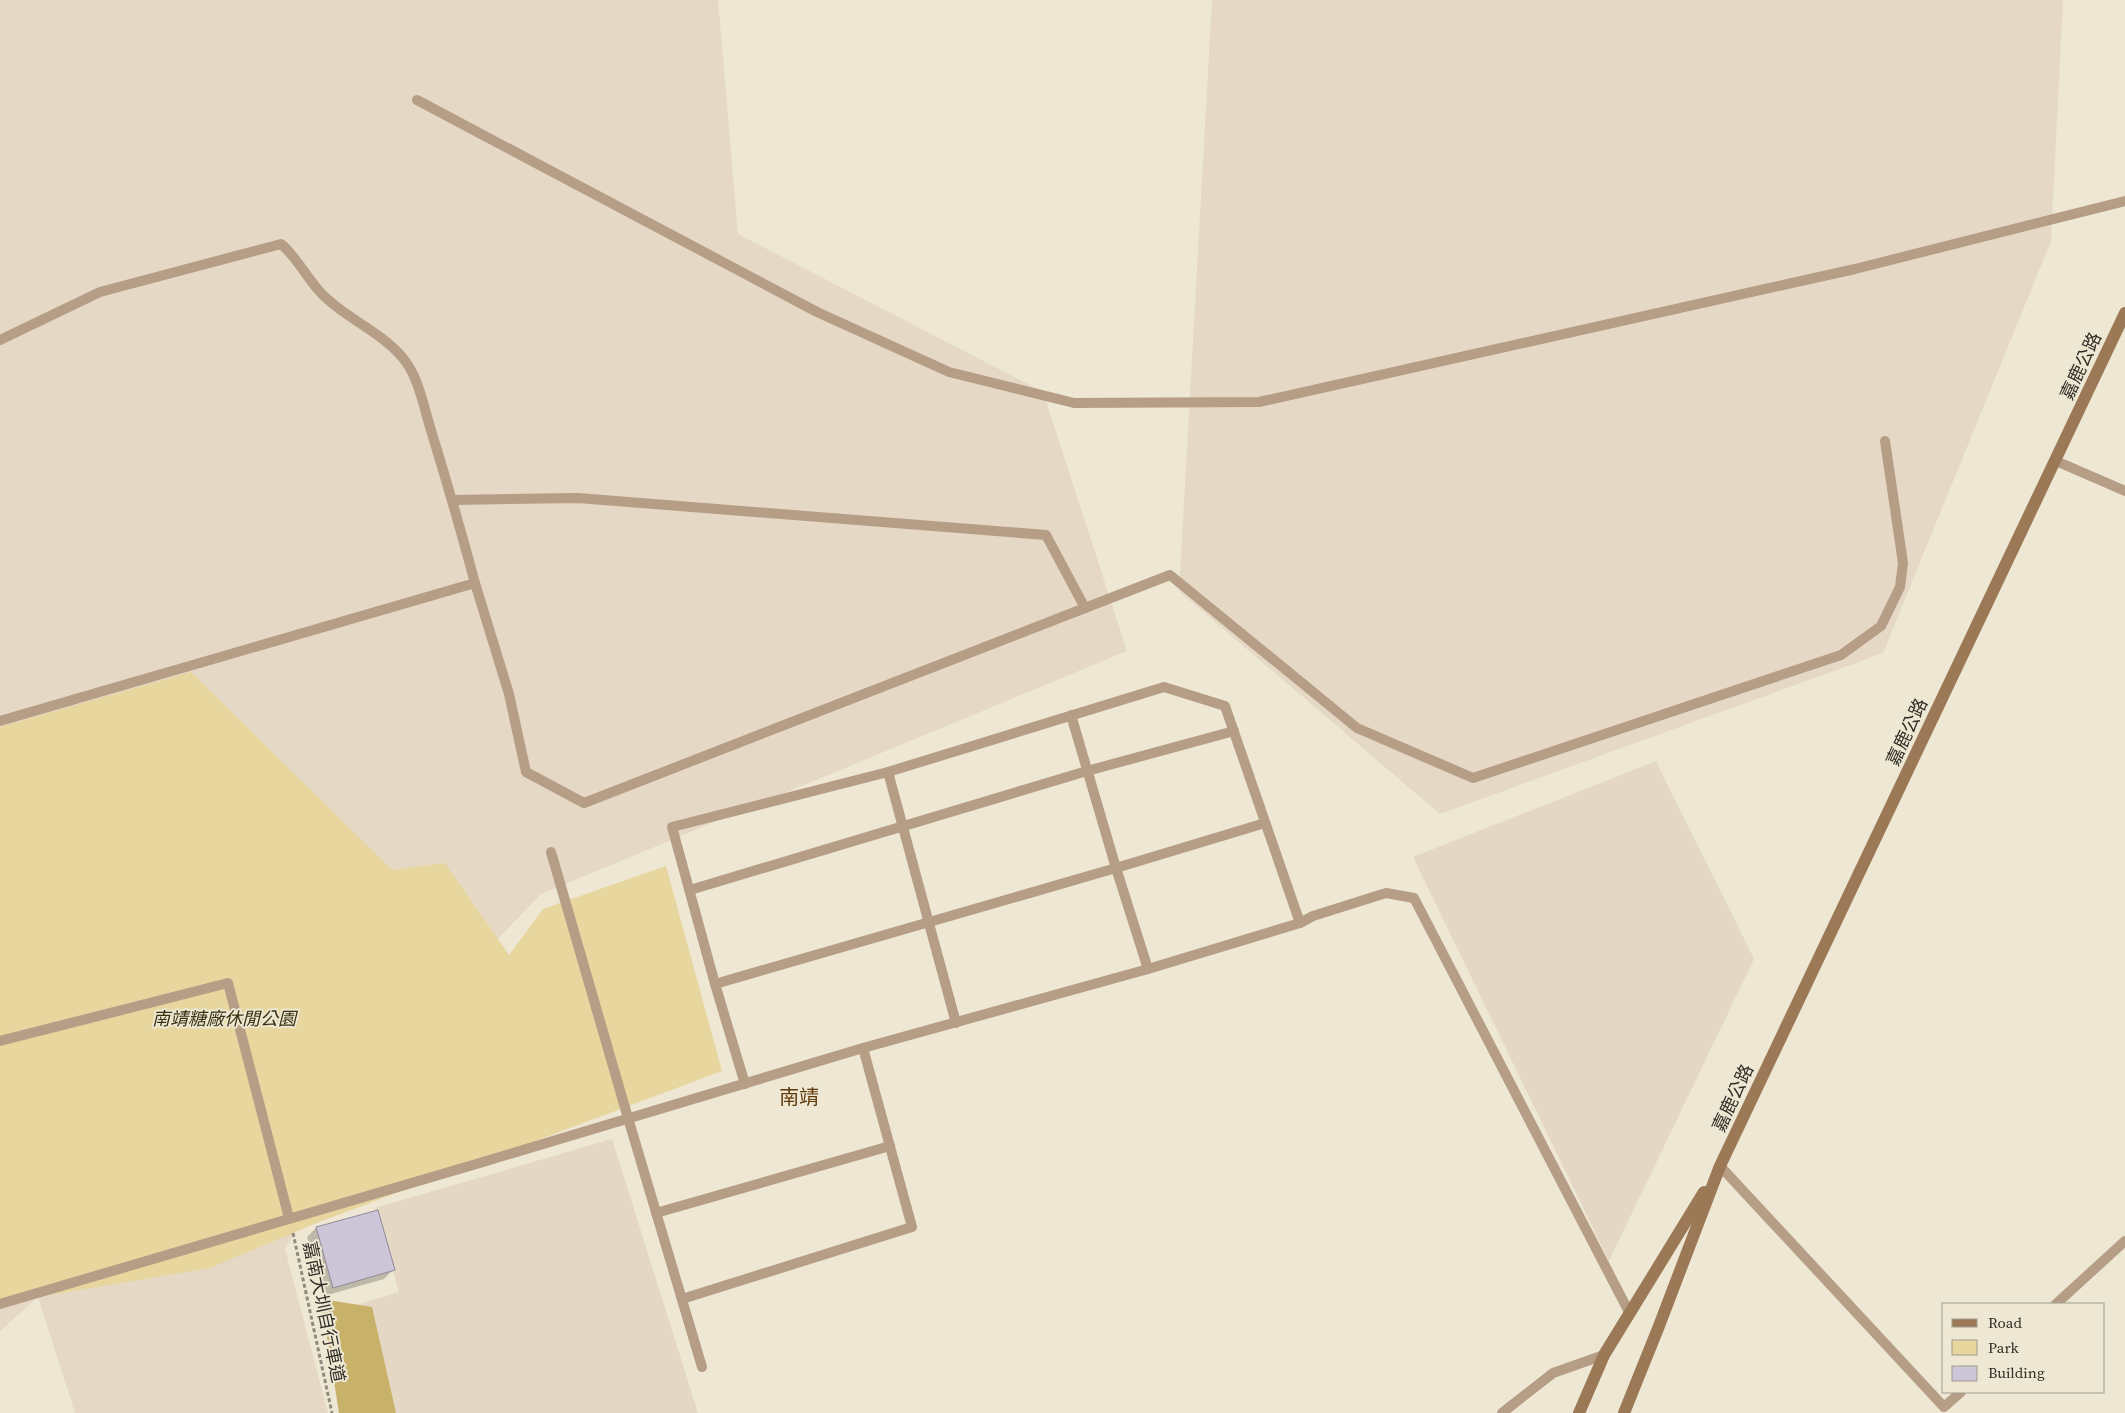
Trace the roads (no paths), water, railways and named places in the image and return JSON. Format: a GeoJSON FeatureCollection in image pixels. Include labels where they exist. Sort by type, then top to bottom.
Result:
{"type":"FeatureCollection","features":[{"type":"Feature","properties":{"kind":"main road","name":"嘉鹿公路"},"geometry":{"type":"LineString","coordinates":[[1624,1413],[1720,1166],[2056,462],[2125,312]]}},
{"type":"Feature","properties":{"kind":"main road","name":"嘉鹿公路"},"geometry":{"type":"LineString","coordinates":[[1578,1413],[1604,1355],[1720,1166]]}},
{"type":"Feature","properties":{"kind":"lane"},"geometry":{"type":"LineString","coordinates":[[417,100],[817,312],[949,372],[1074,403],[1258,402],[1855,269],[2125,201]]}},
{"type":"Feature","properties":{"kind":"lane"},"geometry":{"type":"LineString","coordinates":[[0,340],[100,292],[281,244],[289,250],[297,264],[322,294],[402,357],[414,376],[453,500],[475,583],[509,694],[526,772],[584,803],[1170,575],[1357,728],[1473,778],[1841,655],[1881,626],[1900,587],[1903,563],[1885,441]]}},
{"type":"Feature","properties":{"kind":"lane"},"geometry":{"type":"LineString","coordinates":[[2056,462],[2125,491]]}},
{"type":"Feature","properties":{"kind":"lane"},"geometry":{"type":"LineString","coordinates":[[453,500],[578,498],[1046,535],[1085,608]]}},
{"type":"Feature","properties":{"kind":"lane"},"geometry":{"type":"LineString","coordinates":[[0,722],[475,583]]}},
{"type":"Feature","properties":{"kind":"lane"},"geometry":{"type":"LineString","coordinates":[[745,1084],[714,984],[672,827],[888,772],[1164,686],[1224,706],[1300,923]]}},
{"type":"Feature","properties":{"kind":"lane"},"geometry":{"type":"LineString","coordinates":[[1071,715],[1148,969]]}},
{"type":"Feature","properties":{"kind":"lane"},"geometry":{"type":"LineString","coordinates":[[690,890],[1087,771],[1234,731]]}},
{"type":"Feature","properties":{"kind":"lane"},"geometry":{"type":"LineString","coordinates":[[888,772],[956,1023]]}},
{"type":"Feature","properties":{"kind":"lane"},"geometry":{"type":"LineString","coordinates":[[714,984],[1116,868],[1264,823]]}},
{"type":"Feature","properties":{"kind":"lane"},"geometry":{"type":"LineString","coordinates":[[551,852],[702,1367]]}},
{"type":"Feature","properties":{"kind":"lane"},"geometry":{"type":"LineString","coordinates":[[0,1304],[864,1048],[1148,969],[1300,923],[1313,916],[1386,893],[1414,898],[1629,1312]]}},
{"type":"Feature","properties":{"kind":"lane"},"geometry":{"type":"LineString","coordinates":[[0,1041],[228,983],[289,1218]]}},
{"type":"Feature","properties":{"kind":"lane"},"geometry":{"type":"LineString","coordinates":[[682,1299],[912,1227],[864,1048]]}},
{"type":"Feature","properties":{"kind":"lane"},"geometry":{"type":"LineString","coordinates":[[656,1214],[890,1146]]}},
{"type":"Feature","properties":{"kind":"lane"},"geometry":{"type":"LineString","coordinates":[[1720,1166],[1944,1411],[1960,1393]]}},
{"type":"Feature","properties":{"kind":"lane"},"geometry":{"type":"LineString","coordinates":[[2057,1303],[2125,1241]]}},
{"type":"Feature","properties":{"kind":"lane"},"geometry":{"type":"LineString","coordinates":[[1502,1413],[1553,1373],[1604,1355]]}},
{"type":"Feature","properties":{"kind":"district","name":"南靖"},"geometry":{"type":"Point","coordinates":[799,1097]}},
{"type":"Feature","properties":{"kind":"park label","name":"南靖糖廠休閒公園"},"geometry":{"type":"Point","coordinates":[224,1019]}}]}
